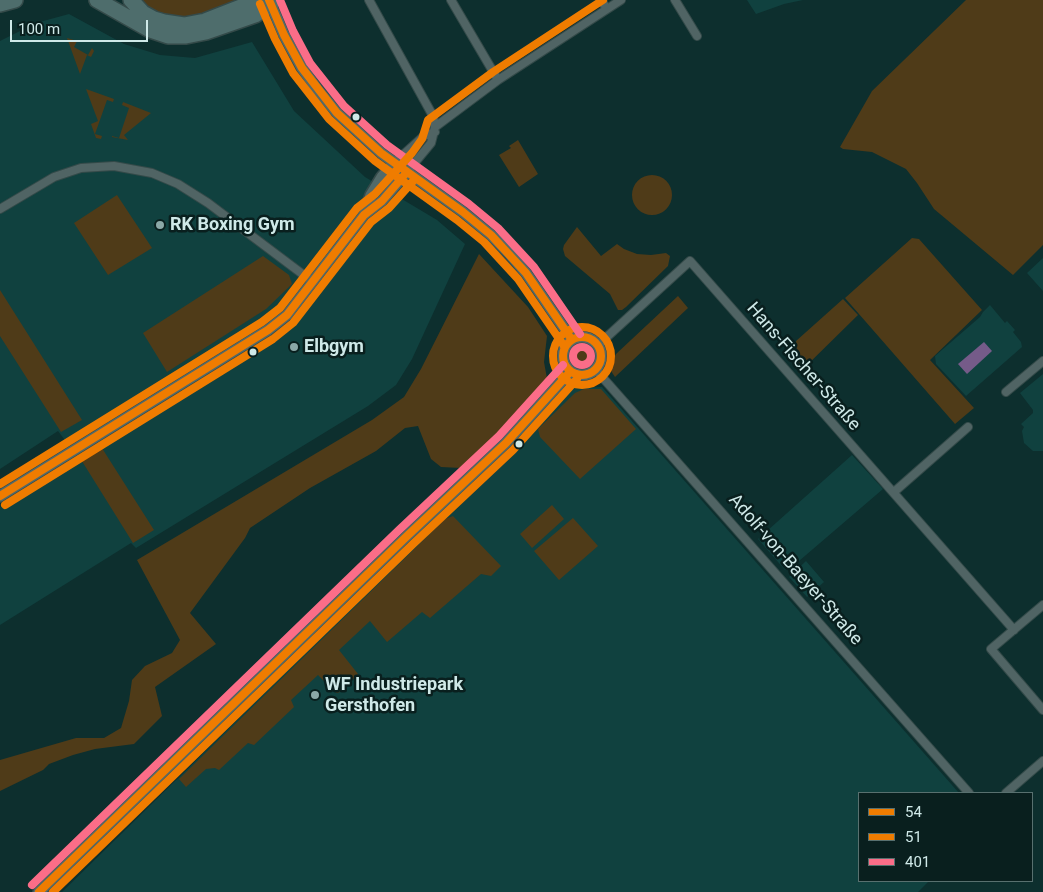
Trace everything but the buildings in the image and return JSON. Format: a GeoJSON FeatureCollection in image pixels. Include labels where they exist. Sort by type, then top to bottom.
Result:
{"type":"FeatureCollection","features":[{"type":"Feature","properties":{"kind":"highway"},"geometry":{"type":"LineString","coordinates":[[0,3],[4,0]]}},
{"type":"Feature","properties":{"kind":"highway"},"geometry":{"type":"LineString","coordinates":[[0,3],[15,0]]}},
{"type":"Feature","properties":{"kind":"highway"},"geometry":{"type":"LineString","coordinates":[[97,0],[150,30],[168,36],[186,36],[206,32],[255,15],[270,2]]}},
{"type":"Feature","properties":{"kind":"highway"},"geometry":{"type":"LineString","coordinates":[[131,0],[143,12],[154,19],[184,25],[205,21],[238,5],[270,2]]}},
{"type":"Feature","properties":{"kind":"street"},"geometry":{"type":"LineString","coordinates":[[0,496],[268,330],[287,315],[364,215],[382,201],[431,143],[435,129],[433,116],[368,0]]}},
{"type":"Feature","properties":{"kind":"street"},"geometry":{"type":"LineString","coordinates":[[451,0],[498,80]]}},
{"type":"Feature","properties":{"kind":"street"},"geometry":{"type":"LineString","coordinates":[[601,0],[607,9]]}},
{"type":"Feature","properties":{"kind":"street"},"geometry":{"type":"LineString","coordinates":[[364,215],[371,195],[382,177],[394,163],[424,136],[498,80],[621,0]]}},
{"type":"Feature","properties":{"kind":"street"},"geometry":{"type":"LineString","coordinates":[[675,0],[697,36]]}},
{"type":"Feature","properties":{"kind":"street"},"geometry":{"type":"LineString","coordinates":[[270,2],[284,35],[317,89],[336,113],[361,137],[394,163],[486,230],[526,273],[572,340]]}},
{"type":"Feature","properties":{"kind":"street"},"geometry":{"type":"LineString","coordinates":[[0,209],[54,177],[81,168],[114,166],[152,173],[178,184],[208,203],[313,282]]}},
{"type":"Feature","properties":{"kind":"street","name":"Hans-Fischer-Straße"},"geometry":{"type":"LineString","coordinates":[[598,345],[690,261],[1014,630]]}},
{"type":"Feature","properties":{"kind":"street"},"geometry":{"type":"LineString","coordinates":[[585,337],[598,345],[602,355],[596,370],[582,376],[570,372],[562,355],[564,349],[572,340],[585,337]]}},
{"type":"Feature","properties":{"kind":"street"},"geometry":{"type":"LineString","coordinates":[[1006,392],[1043,361]]}},
{"type":"Feature","properties":{"kind":"street","name":"Adolf-von-Baeyer-Straße"},"geometry":{"type":"LineString","coordinates":[[596,370],[968,792]]}},
{"type":"Feature","properties":{"kind":"street"},"geometry":{"type":"LineString","coordinates":[[39,892],[506,443],[570,372]]}},
{"type":"Feature","properties":{"kind":"street"},"geometry":{"type":"LineString","coordinates":[[894,492],[968,426]]}},
{"type":"Feature","properties":{"kind":"street"},"geometry":{"type":"LineString","coordinates":[[1043,605],[991,649],[1043,710]]}},
{"type":"Feature","properties":{"kind":"street"},"geometry":{"type":"LineString","coordinates":[[1007,792],[1043,761]]}},
{"type":"Feature","properties":{"kind":"shaded area"},"geometry":{"type":"Polygon","coordinates":[[[140,0],[236,0],[206,15],[175,19],[153,11],[140,0]]]}},
{"type":"Feature","properties":{"kind":"shaded area"},"geometry":{"type":"Polygon","coordinates":[[[747,0],[803,0],[784,4],[756,14],[747,0]]]}},
{"type":"Feature","properties":{"kind":"shaded area"},"geometry":{"type":"Polygon","coordinates":[[[966,0],[1043,0],[1043,245],[1013,275],[934,209],[906,169],[872,152],[843,149],[840,147],[872,91],[966,0]]]}},
{"type":"Feature","properties":{"kind":"shaded area"},"geometry":{"type":"Polygon","coordinates":[[[69,14],[124,44],[160,55],[195,58],[252,42],[294,111],[365,177],[437,220],[465,244],[412,359],[396,385],[368,406],[136,548],[131,543],[0,625],[0,507],[79,459],[58,431],[0,469],[0,41],[36,23],[69,14]]]}},
{"type":"Feature","properties":{"kind":"shaded area"},"geometry":{"type":"Polygon","coordinates":[[[67,38],[77,41],[74,47],[88,55],[92,48],[94,51],[91,57],[87,55],[80,74],[67,38]]]}},
{"type":"Feature","properties":{"kind":"shaded area"},"geometry":{"type":"Polygon","coordinates":[[[86,89],[114,99],[113,102],[107,100],[95,134],[102,136],[101,139],[96,138],[91,124],[98,121],[86,89]]]}},
{"type":"Feature","properties":{"kind":"shaded area"},"geometry":{"type":"Polygon","coordinates":[[[123,102],[151,113],[124,135],[128,140],[112,137],[119,138],[129,108],[122,105],[123,102]]]}},
{"type":"Feature","properties":{"kind":"shaded area"},"geometry":{"type":"Polygon","coordinates":[[[518,140],[538,174],[519,187],[499,155],[511,148],[509,146],[518,140]]]}},
{"type":"Feature","properties":{"kind":"shaded area"},"geometry":{"type":"Polygon","coordinates":[[[656,175],[663,178],[669,184],[672,195],[671,203],[663,212],[656,215],[648,215],[641,212],[633,203],[632,191],[635,184],[644,176],[656,175]]]}},
{"type":"Feature","properties":{"kind":"shaded area"},"geometry":{"type":"Polygon","coordinates":[[[117,195],[152,248],[108,275],[74,223],[117,195]]]}},
{"type":"Feature","properties":{"kind":"shaded area"},"geometry":{"type":"Polygon","coordinates":[[[577,227],[601,256],[617,244],[637,254],[666,253],[670,256],[668,266],[626,307],[618,310],[610,294],[565,256],[564,245],[577,227]]]}},
{"type":"Feature","properties":{"kind":"shaded area"},"geometry":{"type":"Polygon","coordinates":[[[912,238],[919,239],[982,310],[930,360],[974,408],[955,424],[845,298],[912,238]]]}},
{"type":"Feature","properties":{"kind":"shaded area"},"geometry":{"type":"Polygon","coordinates":[[[479,254],[528,307],[547,336],[544,362],[548,384],[496,438],[461,468],[441,467],[431,459],[418,426],[405,428],[376,451],[310,488],[250,528],[245,538],[190,613],[216,644],[155,687],[162,716],[134,744],[95,749],[73,755],[49,764],[43,770],[0,791],[0,760],[76,738],[104,738],[121,728],[129,701],[132,680],[145,666],[172,653],[180,640],[137,560],[372,420],[404,397],[421,369],[479,254]]]}},
{"type":"Feature","properties":{"kind":"shaded area"},"geometry":{"type":"Polygon","coordinates":[[[263,256],[289,275],[292,284],[266,309],[167,372],[143,333],[263,256]]]}},
{"type":"Feature","properties":{"kind":"shaded area"},"geometry":{"type":"Polygon","coordinates":[[[1043,258],[1043,291],[1027,273],[1043,258]]]}},
{"type":"Feature","properties":{"kind":"shaded area"},"geometry":{"type":"Polygon","coordinates":[[[0,290],[82,420],[61,432],[0,336],[0,290]]]}},
{"type":"Feature","properties":{"kind":"shaded area"},"geometry":{"type":"Polygon","coordinates":[[[678,296],[688,308],[615,377],[611,371],[616,354],[678,296]]]}},
{"type":"Feature","properties":{"kind":"shaded area"},"geometry":{"type":"Polygon","coordinates":[[[843,299],[858,315],[799,373],[796,341],[843,299]]]}},
{"type":"Feature","properties":{"kind":"shaded area"},"geometry":{"type":"Polygon","coordinates":[[[990,305],[1005,323],[1007,321],[1015,330],[1013,332],[1021,342],[1022,347],[966,396],[936,364],[935,356],[980,317],[990,305]]]}},
{"type":"Feature","properties":{"kind":"shaded area"},"geometry":{"type":"Polygon","coordinates":[[[984,342],[992,351],[967,374],[958,364],[984,342]]]}},
{"type":"Feature","properties":{"kind":"shaded area"},"geometry":{"type":"Polygon","coordinates":[[[582,345],[590,348],[593,356],[590,364],[582,367],[574,364],[571,356],[574,348],[582,345]]]}},
{"type":"Feature","properties":{"kind":"shaded area"},"geometry":{"type":"Polygon","coordinates":[[[1043,374],[1043,451],[1033,451],[1024,443],[1022,431],[1024,427],[1021,424],[1033,413],[1033,410],[1020,393],[1043,374]]]}},
{"type":"Feature","properties":{"kind":"shaded area"},"geometry":{"type":"Polygon","coordinates":[[[602,387],[958,792],[858,792],[858,882],[928,882],[918,892],[62,892],[446,515],[507,461],[534,427],[573,388],[602,387]]]}},
{"type":"Feature","properties":{"kind":"shaded area"},"geometry":{"type":"Polygon","coordinates":[[[584,389],[601,389],[636,429],[580,479],[540,437],[538,429],[575,393],[584,389]]]}},
{"type":"Feature","properties":{"kind":"shaded area"},"geometry":{"type":"Polygon","coordinates":[[[100,445],[154,530],[133,543],[80,458],[100,445]]]}},
{"type":"Feature","properties":{"kind":"shaded area"},"geometry":{"type":"Polygon","coordinates":[[[852,455],[883,489],[792,567],[785,570],[758,539],[852,455]]]}},
{"type":"Feature","properties":{"kind":"shaded area"},"geometry":{"type":"Polygon","coordinates":[[[552,505],[564,519],[532,548],[520,534],[552,505]]]}},
{"type":"Feature","properties":{"kind":"shaded area"},"geometry":{"type":"Polygon","coordinates":[[[453,516],[501,566],[491,576],[481,574],[430,618],[422,612],[387,642],[370,621],[339,650],[358,674],[340,692],[337,693],[333,690],[318,675],[291,700],[294,707],[254,745],[248,743],[219,770],[215,768],[206,769],[186,787],[179,779],[445,519],[453,516]]]}},
{"type":"Feature","properties":{"kind":"shaded area"},"geometry":{"type":"Polygon","coordinates":[[[573,518],[598,546],[559,580],[534,551],[573,518]]]}},
{"type":"Feature","properties":{"kind":"shaded area"},"geometry":{"type":"Polygon","coordinates":[[[806,561],[824,582],[807,597],[789,577],[806,561]]]}},
{"type":"Feature","properties":{"kind":"transit line","name":"54"},"geometry":{"type":"LineString","coordinates":[[269,0],[284,35],[302,68],[337,113],[381,153],[463,212],[491,235],[526,273],[572,340]]}},
{"type":"Feature","properties":{"kind":"transit line","name":"401"},"geometry":{"type":"LineString","coordinates":[[280,0],[293,31],[310,63],[344,106],[387,145],[469,204],[498,228],[534,267],[580,334]]}},
{"type":"Feature","properties":{"kind":"transit line"},"geometry":{"type":"LineString","coordinates":[[0,484],[262,322],[280,308],[357,208],[375,194],[412,153],[422,139],[428,120],[493,72],[603,0]]}},
{"type":"Feature","properties":{"kind":"transit line","name":"51"},"geometry":{"type":"LineString","coordinates":[[260,4],[275,39],[293,73],[329,119],[375,161],[457,220],[484,242],[518,279],[564,346]]}},
{"type":"Feature","properties":{"kind":"transit line","name":"54"},"geometry":{"type":"LineString","coordinates":[[0,496],[268,330],[287,315],[364,215],[382,201],[407,172]]}},
{"type":"Feature","properties":{"kind":"transit line","name":"51"},"geometry":{"type":"LineString","coordinates":[[5,505],[273,339],[293,323],[371,222],[389,208],[415,179]]}},
{"type":"Feature","properties":{"kind":"transit line","name":"51"},"geometry":{"type":"LineString","coordinates":[[576,327],[588,327],[603,335],[611,350],[611,356],[611,362],[603,377],[588,385],[576,385],[561,377],[553,362],[553,350],[561,335],[576,327]]}},
{"type":"Feature","properties":{"kind":"transit line","name":"54"},"geometry":{"type":"LineString","coordinates":[[582,337],[596,342],[601,356],[596,370],[582,375],[568,370],[563,356],[568,342],[582,337]]}},
{"type":"Feature","properties":{"kind":"transit line","name":"401"},"geometry":{"type":"LineString","coordinates":[[578,347],[586,347],[591,352],[591,356],[589,363],[578,365],[573,360],[573,352],[578,347]]}},
{"type":"Feature","properties":{"kind":"transit line","name":"401"},"geometry":{"type":"LineString","coordinates":[[32,885],[399,530],[499,436],[563,365]]}},
{"type":"Feature","properties":{"kind":"transit line","name":"54"},"geometry":{"type":"LineString","coordinates":[[39,892],[406,537],[506,443],[570,372]]}},
{"type":"Feature","properties":{"kind":"transit line","name":"51"},"geometry":{"type":"LineString","coordinates":[[53,892],[413,544],[513,450],[577,379]]}},
{"type":"Feature","properties":{"kind":"place","name":"RK Boxing Gym"},"geometry":{"type":"Point","coordinates":[160,225]}},
{"type":"Feature","properties":{"kind":"place","name":"Elbgym"},"geometry":{"type":"Point","coordinates":[294,347]}},
{"type":"Feature","properties":{"kind":"place","name":"WF Industriepark Gersthofen"},"geometry":{"type":"Point","coordinates":[315,695]}}]}
